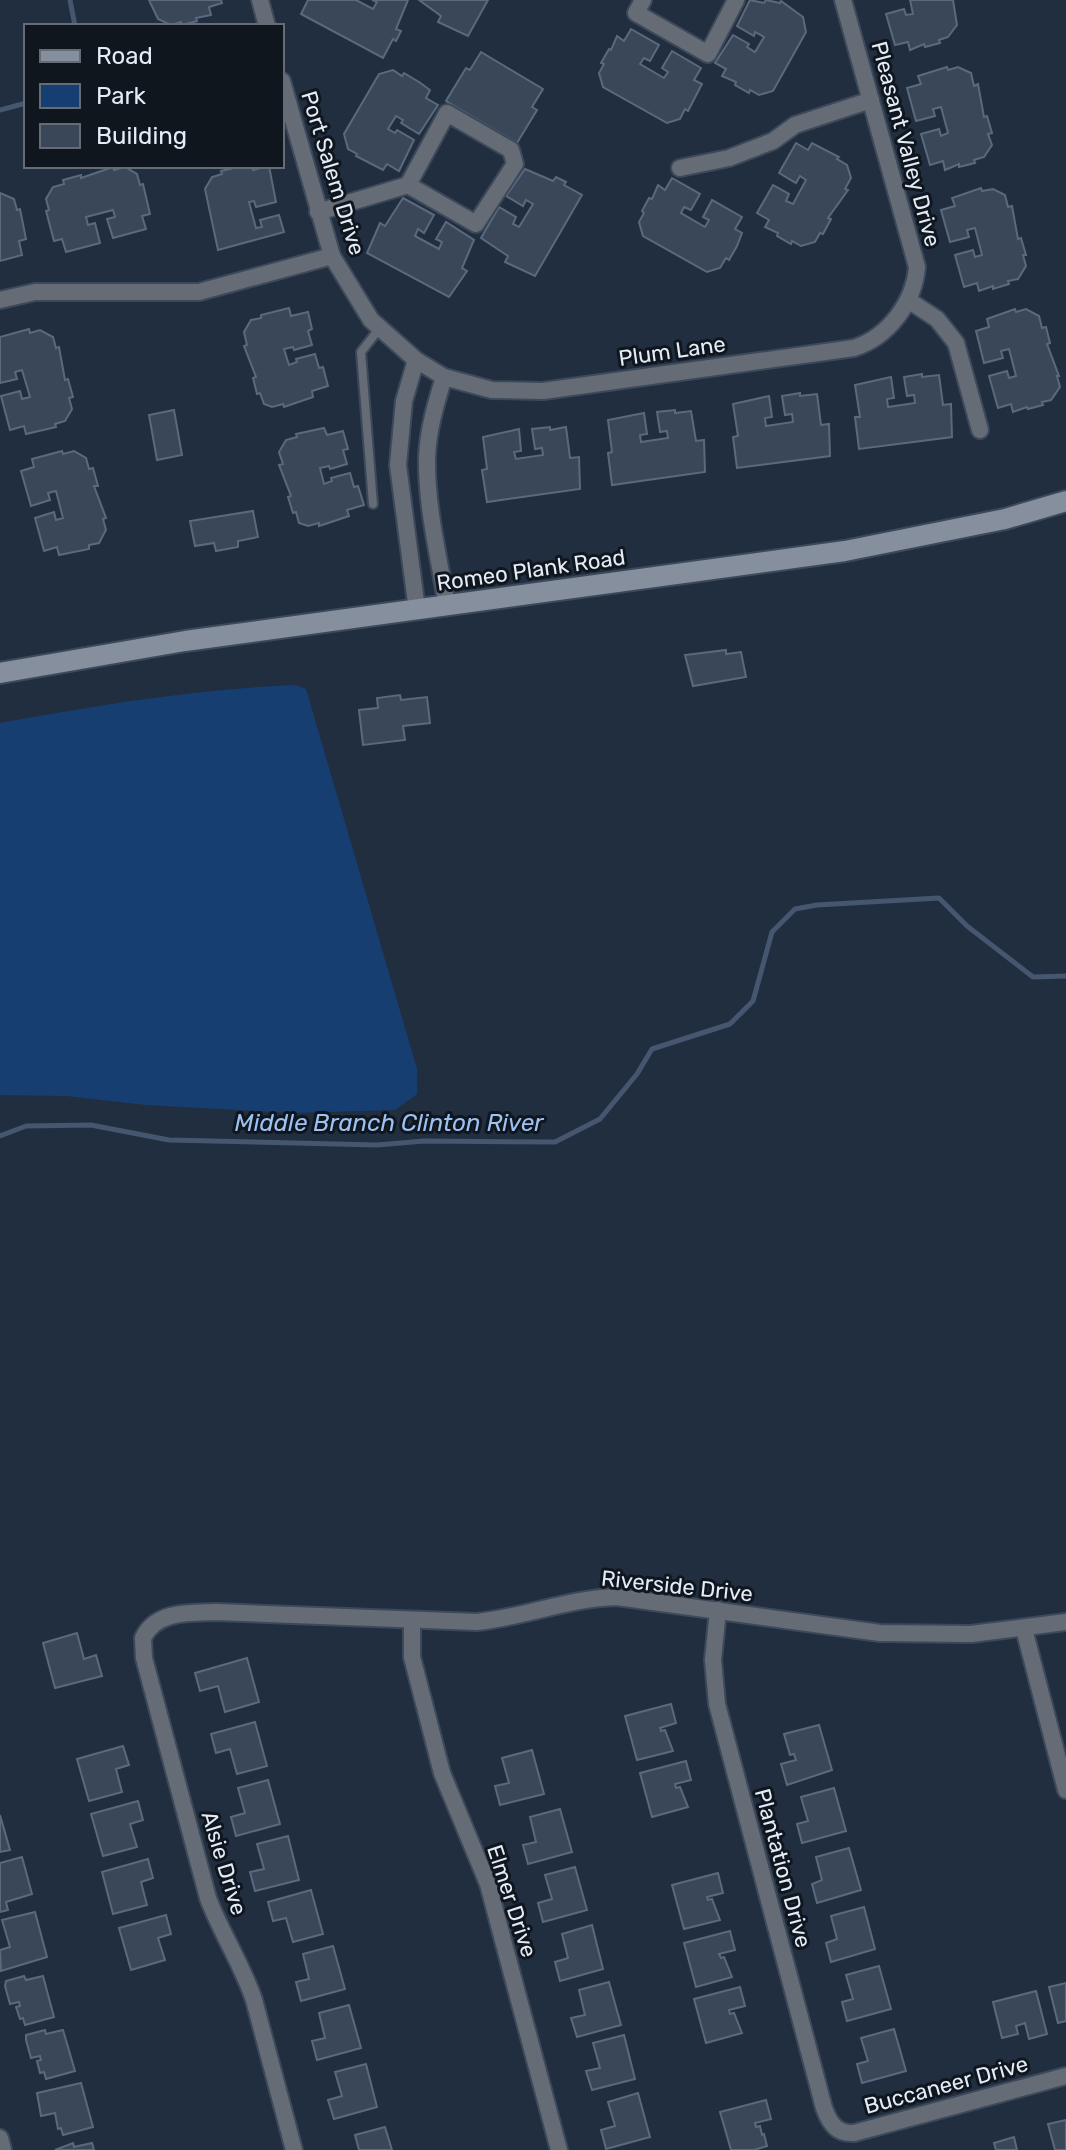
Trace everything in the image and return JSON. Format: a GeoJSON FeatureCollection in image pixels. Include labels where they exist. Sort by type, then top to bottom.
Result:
{"type":"FeatureCollection","features":[{"type":"Feature","properties":{"kind":"main road","name":"Romeo Plank Road"},"geometry":{"type":"LineString","coordinates":[[0,673],[185,641],[845,551],[981,524],[1066,501]]}},
{"type":"Feature","properties":{"kind":"street"},"geometry":{"type":"LineString","coordinates":[[260,0],[266,24]]}},
{"type":"Feature","properties":{"kind":"street"},"geometry":{"type":"LineString","coordinates":[[643,0],[636,13],[708,54],[736,0]]}},
{"type":"Feature","properties":{"kind":"street","name":"Pleasant Valley Drive"},"geometry":{"type":"LineString","coordinates":[[843,0],[915,256],[916,275],[908,300],[896,318]]}},
{"type":"Feature","properties":{"kind":"street","name":"Port Salem Drive"},"geometry":{"type":"LineString","coordinates":[[284,88],[332,256],[350,289],[379,329],[416,360],[444,377]]}},
{"type":"Feature","properties":{"kind":"street"},"geometry":{"type":"LineString","coordinates":[[680,168],[729,158],[773,141],[795,125],[871,100]]}},
{"type":"Feature","properties":{"kind":"street"},"geometry":{"type":"LineString","coordinates":[[318,212],[408,185],[447,113],[511,150],[515,164],[476,224],[408,185]]}},
{"type":"Feature","properties":{"kind":"street"},"geometry":{"type":"LineString","coordinates":[[0,300],[35,292],[199,292],[332,256]]}},
{"type":"Feature","properties":{"kind":"street"},"geometry":{"type":"LineString","coordinates":[[908,300],[937,319],[956,343],[980,430]]}},
{"type":"Feature","properties":{"kind":"street","name":"Plum Lane"},"geometry":{"type":"LineString","coordinates":[[444,377],[492,390],[543,391],[854,348],[867,344],[889,328],[896,318]]}},
{"type":"Feature","properties":{"kind":"street"},"geometry":{"type":"LineString","coordinates":[[416,360],[404,401],[398,465],[417,610]]}},
{"type":"Feature","properties":{"kind":"street"},"geometry":{"type":"LineString","coordinates":[[444,377],[433,415],[427,457],[447,606]]}},
{"type":"Feature","properties":{"kind":"street","name":"Riverside Drive"},"geometry":{"type":"LineString","coordinates":[[146,1631],[168,1616],[217,1612],[487,1621],[598,1598],[718,1610],[880,1633],[971,1634],[1066,1622]]}},
{"type":"Feature","properties":{"kind":"street","name":"Plantation Drive"},"geometry":{"type":"LineString","coordinates":[[718,1610],[713,1660],[717,1704],[824,2108],[832,2126],[838,2131]]}},
{"type":"Feature","properties":{"kind":"street","name":"Elmer Drive"},"geometry":{"type":"LineString","coordinates":[[412,1620],[412,1657],[442,1773],[488,1884],[559,2150]]}},
{"type":"Feature","properties":{"kind":"street"},"geometry":{"type":"LineString","coordinates":[[1024,1629],[1066,1790]]}},
{"type":"Feature","properties":{"kind":"street","name":"Alsie Drive"},"geometry":{"type":"LineString","coordinates":[[146,1631],[142,1647],[144,1658],[208,1898],[217,1922],[247,1978],[294,2150]]}},
{"type":"Feature","properties":{"kind":"street","name":"Buccaneer Drive"},"geometry":{"type":"LineString","coordinates":[[838,2131],[854,2133],[1066,2076]]}},
{"type":"Feature","properties":{"kind":"street"},"geometry":{"type":"LineString","coordinates":[[0,2138],[3,2150]]}},
{"type":"Feature","properties":{"kind":"lane"},"geometry":{"type":"LineString","coordinates":[[373,504],[361,352],[379,329]]}},
{"type":"Feature","properties":{"kind":"green space"},"geometry":{"type":"Polygon","coordinates":[[[296,685],[306,689],[417,1069],[417,1094],[395,1110],[293,1113],[146,1105],[66,1096],[0,1095],[0,723],[147,699],[296,685]]]}},
{"type":"Feature","properties":{"kind":"building"},"geometry":{"type":"Polygon","coordinates":[[[149,0],[221,0],[222,3],[209,7],[211,15],[186,24],[169,24],[158,19],[149,0]]]}},
{"type":"Feature","properties":{"kind":"building"},"geometry":{"type":"Polygon","coordinates":[[[308,0],[356,0],[373,9],[377,2],[372,0],[408,0],[396,29],[401,31],[383,58],[301,14],[308,0]]]}},
{"type":"Feature","properties":{"kind":"building"},"geometry":{"type":"Polygon","coordinates":[[[419,0],[488,0],[468,36],[438,22],[441,16],[419,0]]]}},
{"type":"Feature","properties":{"kind":"building"},"geometry":{"type":"Polygon","coordinates":[[[750,0],[764,3],[766,0],[781,1],[803,17],[806,32],[773,91],[759,95],[750,90],[749,93],[722,76],[726,69],[715,63],[733,35],[749,44],[747,47],[755,52],[764,37],[755,32],[754,36],[737,26],[750,0]]]}},
{"type":"Feature","properties":{"kind":"building"},"geometry":{"type":"Polygon","coordinates":[[[910,0],[953,0],[957,25],[948,37],[939,40],[940,43],[925,47],[924,44],[910,50],[908,42],[895,45],[886,14],[904,9],[906,15],[913,14],[910,0]]]}},
{"type":"Feature","properties":{"kind":"building"},"geometry":{"type":"Polygon","coordinates":[[[631,29],[659,45],[650,61],[644,58],[640,64],[664,78],[668,72],[662,68],[672,51],[701,68],[694,80],[702,84],[688,111],[685,109],[680,119],[667,123],[603,87],[599,73],[604,64],[601,63],[617,36],[624,41],[631,29]]]}},
{"type":"Feature","properties":{"kind":"building"},"geometry":{"type":"Polygon","coordinates":[[[481,52],[543,89],[532,107],[537,110],[517,143],[446,101],[466,68],[470,70],[481,52]]]}},
{"type":"Feature","properties":{"kind":"building"},"geometry":{"type":"Polygon","coordinates":[[[947,67],[948,70],[958,67],[971,73],[974,86],[978,84],[984,117],[987,116],[992,133],[988,134],[992,145],[984,157],[974,160],[975,163],[959,167],[959,164],[945,170],[943,161],[930,165],[921,134],[939,129],[941,136],[948,133],[941,107],[933,109],[935,116],[916,121],[907,88],[921,84],[918,76],[947,67]]]}},
{"type":"Feature","properties":{"kind":"building"},"geometry":{"type":"Polygon","coordinates":[[[393,70],[402,76],[404,73],[430,90],[426,98],[438,105],[419,134],[401,123],[403,120],[396,116],[388,129],[395,133],[397,130],[414,140],[399,171],[387,164],[383,170],[356,156],[348,149],[344,134],[379,74],[393,70]]]}},
{"type":"Feature","properties":{"kind":"building"},"geometry":{"type":"Polygon","coordinates":[[[796,143],[808,150],[812,143],[839,157],[837,159],[847,165],[851,178],[845,189],[848,190],[828,218],[831,219],[823,234],[820,233],[815,242],[801,246],[792,241],[791,244],[765,227],[769,220],[757,213],[773,185],[789,194],[786,201],[793,204],[806,180],[800,176],[796,183],[779,173],[796,143]]]}},
{"type":"Feature","properties":{"kind":"building"},"geometry":{"type":"Polygon","coordinates":[[[110,168],[127,168],[137,174],[140,185],[143,184],[150,214],[142,216],[146,229],[113,238],[107,219],[115,217],[113,210],[86,217],[88,225],[95,223],[100,243],[66,252],[62,239],[54,241],[46,199],[53,187],[64,184],[63,180],[81,175],[81,178],[110,168]]]}},
{"type":"Feature","properties":{"kind":"building"},"geometry":{"type":"Polygon","coordinates":[[[269,168],[276,202],[256,207],[254,201],[249,202],[256,228],[262,227],[260,220],[279,215],[284,232],[218,250],[205,189],[212,177],[222,174],[221,171],[269,168]]]}},
{"type":"Feature","properties":{"kind":"building"},"geometry":{"type":"Polygon","coordinates":[[[525,169],[553,181],[556,177],[582,195],[535,276],[505,262],[508,256],[481,238],[499,207],[516,217],[513,224],[519,227],[533,204],[526,200],[523,206],[506,196],[525,169]]]}},
{"type":"Feature","properties":{"kind":"building"},"geometry":{"type":"Polygon","coordinates":[[[672,178],[700,194],[691,210],[684,207],[681,213],[705,227],[709,220],[703,217],[712,200],[742,217],[735,229],[742,233],[737,246],[720,268],[707,272],[643,236],[639,222],[644,213],[642,211],[658,185],[665,190],[672,178]]]}},
{"type":"Feature","properties":{"kind":"building"},"geometry":{"type":"Polygon","coordinates":[[[981,188],[982,191],[993,189],[1005,195],[1008,207],[1012,206],[1018,239],[1021,238],[1026,255],[1023,255],[1026,266],[1018,279],[1008,281],[1009,284],[979,291],[977,283],[964,287],[955,255],[973,250],[975,257],[982,255],[975,228],[967,230],[969,237],[950,242],[941,210],[955,206],[952,198],[981,188]]]}},
{"type":"Feature","properties":{"kind":"building"},"geometry":{"type":"Polygon","coordinates":[[[0,193],[14,199],[17,210],[20,209],[26,239],[19,241],[22,255],[0,261],[0,193]]]}},
{"type":"Feature","properties":{"kind":"building"},"geometry":{"type":"Polygon","coordinates":[[[403,198],[434,215],[424,233],[418,229],[415,236],[439,249],[442,242],[436,239],[446,222],[474,240],[462,268],[467,271],[449,297],[367,253],[380,223],[385,226],[403,198]]]}},
{"type":"Feature","properties":{"kind":"building"},"geometry":{"type":"Polygon","coordinates":[[[289,308],[291,316],[308,312],[312,345],[294,350],[293,347],[284,349],[289,365],[297,362],[296,359],[315,354],[319,368],[323,367],[328,386],[312,391],[313,397],[284,407],[283,404],[272,407],[264,404],[260,393],[257,394],[253,378],[256,377],[244,346],[247,345],[244,332],[251,320],[289,308]]]}},
{"type":"Feature","properties":{"kind":"building"},"geometry":{"type":"Polygon","coordinates":[[[1015,309],[1016,312],[1026,309],[1039,316],[1042,328],[1046,327],[1050,343],[1047,344],[1060,387],[1051,400],[1042,402],[1043,405],[1013,412],[1011,404],[998,408],[989,376],[1007,371],[1009,378],[1016,376],[1009,349],[1001,351],[1003,358],[984,363],[976,331],[989,327],[987,319],[1015,309]]]}},
{"type":"Feature","properties":{"kind":"building"},"geometry":{"type":"Polygon","coordinates":[[[29,329],[30,333],[40,330],[53,337],[56,348],[59,347],[65,380],[68,379],[73,397],[69,398],[72,409],[65,421],[55,424],[56,427],[26,434],[24,426],[10,430],[1,396],[20,391],[22,399],[30,397],[22,370],[15,372],[17,379],[0,383],[0,337],[29,329]]]}},
{"type":"Feature","properties":{"kind":"building"},"geometry":{"type":"Polygon","coordinates":[[[922,374],[922,377],[939,375],[943,405],[951,404],[952,437],[859,449],[855,417],[860,417],[855,385],[891,377],[894,398],[887,399],[888,407],[915,403],[914,395],[907,396],[904,377],[922,374]]]}},
{"type":"Feature","properties":{"kind":"building"},"geometry":{"type":"Polygon","coordinates":[[[800,393],[800,396],[817,394],[821,425],[829,424],[830,456],[737,468],[733,437],[738,436],[733,404],[769,396],[772,417],[765,418],[766,426],[793,422],[792,414],[785,415],[782,396],[800,393]]]}},
{"type":"Feature","properties":{"kind":"building"},"geometry":{"type":"Polygon","coordinates":[[[174,410],[182,455],[157,460],[149,415],[174,410]]]}},
{"type":"Feature","properties":{"kind":"building"},"geometry":{"type":"Polygon","coordinates":[[[675,410],[675,413],[691,411],[696,441],[704,440],[705,472],[612,485],[608,420],[644,413],[647,434],[640,435],[641,442],[668,438],[667,431],[660,432],[657,412],[675,410]]]}},
{"type":"Feature","properties":{"kind":"building"},"geometry":{"type":"Polygon","coordinates":[[[550,427],[550,430],[566,427],[570,458],[579,457],[580,489],[487,502],[482,470],[487,469],[483,437],[519,429],[521,451],[514,452],[516,459],[543,455],[542,448],[535,449],[532,429],[550,427]]]}},
{"type":"Feature","properties":{"kind":"building"},"geometry":{"type":"Polygon","coordinates":[[[324,428],[327,435],[343,431],[348,449],[343,450],[347,464],[330,469],[329,466],[320,468],[324,484],[332,481],[331,478],[350,473],[364,505],[347,510],[349,516],[319,526],[319,523],[308,526],[299,523],[296,512],[293,513],[288,497],[291,496],[279,465],[283,464],[279,452],[286,440],[297,437],[296,434],[324,428]]]}},
{"type":"Feature","properties":{"kind":"building"},"geometry":{"type":"Polygon","coordinates":[[[62,451],[63,454],[74,451],[86,458],[89,469],[93,468],[98,486],[94,486],[106,518],[103,519],[106,530],[99,543],[89,545],[89,549],[59,555],[57,547],[44,551],[35,518],[54,512],[56,520],[63,518],[56,491],[48,493],[50,500],[31,506],[21,471],[34,467],[32,459],[62,451]]]}},
{"type":"Feature","properties":{"kind":"building"},"geometry":{"type":"Polygon","coordinates":[[[253,511],[258,537],[238,541],[238,547],[216,551],[214,543],[195,546],[190,521],[253,511]]]}},
{"type":"Feature","properties":{"kind":"building"},"geometry":{"type":"Polygon","coordinates":[[[726,650],[726,654],[741,652],[746,677],[693,686],[685,655],[726,650]]]}},
{"type":"Feature","properties":{"kind":"building"},"geometry":{"type":"Polygon","coordinates":[[[400,695],[401,700],[427,697],[430,723],[403,726],[405,740],[363,745],[359,710],[378,708],[377,698],[400,695]]]}},
{"type":"Feature","properties":{"kind":"building"},"geometry":{"type":"Polygon","coordinates":[[[77,1633],[84,1659],[96,1655],[102,1676],[55,1688],[43,1643],[77,1633]]]}},
{"type":"Feature","properties":{"kind":"building"},"geometry":{"type":"Polygon","coordinates":[[[247,1658],[259,1702],[225,1712],[218,1686],[200,1691],[195,1673],[247,1658]]]}},
{"type":"Feature","properties":{"kind":"building"},"geometry":{"type":"Polygon","coordinates":[[[671,1704],[676,1723],[660,1728],[661,1731],[665,1730],[673,1751],[637,1760],[625,1716],[671,1704]]]}},
{"type":"Feature","properties":{"kind":"building"},"geometry":{"type":"Polygon","coordinates":[[[255,1722],[267,1766],[237,1774],[230,1749],[216,1753],[211,1734],[255,1722]]]}},
{"type":"Feature","properties":{"kind":"building"},"geometry":{"type":"Polygon","coordinates":[[[819,1725],[832,1770],[787,1785],[781,1764],[796,1760],[794,1754],[790,1755],[784,1734],[819,1725]]]}},
{"type":"Feature","properties":{"kind":"building"},"geometry":{"type":"Polygon","coordinates":[[[123,1746],[129,1765],[116,1769],[122,1792],[89,1801],[77,1759],[123,1746]]]}},
{"type":"Feature","properties":{"kind":"building"},"geometry":{"type":"Polygon","coordinates":[[[532,1750],[544,1794],[500,1805],[495,1786],[509,1783],[502,1758],[532,1750]]]}},
{"type":"Feature","properties":{"kind":"building"},"geometry":{"type":"Polygon","coordinates":[[[686,1761],[691,1780],[675,1784],[676,1788],[680,1787],[688,1807],[652,1817],[640,1773],[686,1761]]]}},
{"type":"Feature","properties":{"kind":"building"},"geometry":{"type":"Polygon","coordinates":[[[268,1780],[280,1824],[236,1836],[231,1817],[245,1813],[238,1788],[268,1780]]]}},
{"type":"Feature","properties":{"kind":"building"},"geometry":{"type":"Polygon","coordinates":[[[834,1788],[846,1831],[802,1843],[797,1824],[808,1821],[801,1797],[834,1788]]]}},
{"type":"Feature","properties":{"kind":"building"},"geometry":{"type":"Polygon","coordinates":[[[138,1801],[143,1820],[130,1824],[137,1847],[103,1856],[91,1814],[138,1801]]]}},
{"type":"Feature","properties":{"kind":"building"},"geometry":{"type":"Polygon","coordinates":[[[560,1809],[572,1852],[528,1864],[523,1845],[536,1842],[530,1817],[560,1809]]]}},
{"type":"Feature","properties":{"kind":"building"},"geometry":{"type":"Polygon","coordinates":[[[0,1815],[10,1850],[0,1852],[0,1815]]]}},
{"type":"Feature","properties":{"kind":"building"},"geometry":{"type":"Polygon","coordinates":[[[288,1836],[299,1880],[255,1891],[250,1872],[264,1869],[257,1844],[288,1836]]]}},
{"type":"Feature","properties":{"kind":"building"},"geometry":{"type":"Polygon","coordinates":[[[849,1848],[861,1890],[817,1903],[812,1884],[822,1880],[816,1857],[849,1848]]]}},
{"type":"Feature","properties":{"kind":"building"},"geometry":{"type":"Polygon","coordinates":[[[22,1857],[32,1894],[6,1902],[8,1910],[0,1912],[0,1863],[22,1857]]]}},
{"type":"Feature","properties":{"kind":"building"},"geometry":{"type":"Polygon","coordinates":[[[148,1859],[153,1878],[141,1882],[147,1905],[113,1914],[102,1872],[148,1859]]]}},
{"type":"Feature","properties":{"kind":"building"},"geometry":{"type":"Polygon","coordinates":[[[575,1867],[587,1910],[543,1922],[538,1903],[552,1899],[545,1875],[575,1867]]]}},
{"type":"Feature","properties":{"kind":"building"},"geometry":{"type":"Polygon","coordinates":[[[718,1873],[723,1893],[707,1897],[708,1900],[712,1899],[720,1920],[684,1929],[672,1885],[718,1873]]]}},
{"type":"Feature","properties":{"kind":"building"},"geometry":{"type":"Polygon","coordinates":[[[311,1890],[323,1934],[293,1942],[286,1918],[273,1921],[268,1902],[311,1890]]]}},
{"type":"Feature","properties":{"kind":"building"},"geometry":{"type":"Polygon","coordinates":[[[864,1907],[875,1949],[831,1962],[826,1943],[837,1939],[831,1916],[864,1907]]]}},
{"type":"Feature","properties":{"kind":"building"},"geometry":{"type":"Polygon","coordinates":[[[35,1912],[47,1957],[1,1971],[0,1950],[10,1947],[2,1920],[35,1912]]]}},
{"type":"Feature","properties":{"kind":"building"},"geometry":{"type":"Polygon","coordinates":[[[166,1915],[171,1934],[158,1938],[165,1960],[131,1970],[119,1928],[166,1915]]]}},
{"type":"Feature","properties":{"kind":"building"},"geometry":{"type":"Polygon","coordinates":[[[592,1925],[603,1969],[560,1981],[555,1962],[568,1958],[562,1934],[592,1925]]]}},
{"type":"Feature","properties":{"kind":"building"},"geometry":{"type":"Polygon","coordinates":[[[730,1931],[735,1950],[719,1954],[721,1958],[724,1957],[732,1977],[696,1987],[684,1943],[730,1931]]]}},
{"type":"Feature","properties":{"kind":"building"},"geometry":{"type":"Polygon","coordinates":[[[333,1946],[345,1989],[301,2001],[296,1982],[309,1979],[303,1954],[333,1946]]]}},
{"type":"Feature","properties":{"kind":"building"},"geometry":{"type":"Polygon","coordinates":[[[879,1966],[891,2009],[847,2021],[842,2002],[853,1999],[846,1975],[879,1966]]]}},
{"type":"Feature","properties":{"kind":"building"},"geometry":{"type":"Polygon","coordinates":[[[24,1976],[26,1980],[43,1976],[54,2017],[25,2025],[23,2018],[20,2019],[16,2007],[20,2006],[19,2002],[10,2004],[5,1986],[6,1981],[24,1976]]]}},
{"type":"Feature","properties":{"kind":"building"},"geometry":{"type":"Polygon","coordinates":[[[609,1982],[621,2025],[577,2037],[571,2018],[585,2015],[579,1990],[609,1982]]]}},
{"type":"Feature","properties":{"kind":"building"},"geometry":{"type":"Polygon","coordinates":[[[1066,1983],[1066,2021],[1058,2023],[1049,1987],[1066,1983]]]}},
{"type":"Feature","properties":{"kind":"building"},"geometry":{"type":"Polygon","coordinates":[[[740,1987],[745,2006],[729,2010],[730,2014],[734,2013],[742,2033],[706,2043],[694,1999],[740,1987]]]}},
{"type":"Feature","properties":{"kind":"building"},"geometry":{"type":"Polygon","coordinates":[[[1036,1991],[1047,2034],[1029,2039],[1025,2023],[1016,2026],[1018,2034],[1002,2038],[993,2002],[1036,1991]]]}},
{"type":"Feature","properties":{"kind":"building"},"geometry":{"type":"Polygon","coordinates":[[[349,2005],[361,2048],[317,2060],[312,2041],[325,2038],[319,2013],[349,2005]]]}},
{"type":"Feature","properties":{"kind":"building"},"geometry":{"type":"Polygon","coordinates":[[[894,2029],[906,2071],[862,2083],[857,2064],[868,2061],[861,2038],[894,2029]]]}},
{"type":"Feature","properties":{"kind":"building"},"geometry":{"type":"Polygon","coordinates":[[[45,2030],[46,2034],[63,2030],[75,2071],[46,2079],[44,2072],[40,2073],[37,2061],[41,2060],[40,2056],[31,2058],[26,2035],[45,2030]]]}},
{"type":"Feature","properties":{"kind":"building"},"geometry":{"type":"Polygon","coordinates":[[[624,2035],[635,2079],[592,2090],[586,2071],[600,2068],[593,2043],[624,2035]]]}},
{"type":"Feature","properties":{"kind":"building"},"geometry":{"type":"Polygon","coordinates":[[[366,2064],[377,2107],[334,2119],[328,2100],[342,2096],[335,2072],[366,2064]]]}},
{"type":"Feature","properties":{"kind":"building"},"geometry":{"type":"Polygon","coordinates":[[[81,2083],[93,2127],[63,2135],[61,2128],[58,2129],[55,2113],[41,2116],[37,2093],[81,2083]]]}},
{"type":"Feature","properties":{"kind":"building"},"geometry":{"type":"Polygon","coordinates":[[[638,2093],[650,2137],[606,2149],[601,2130],[615,2126],[608,2102],[638,2093]]]}},
{"type":"Feature","properties":{"kind":"building"},"geometry":{"type":"Polygon","coordinates":[[[766,2100],[771,2119],[755,2123],[756,2127],[760,2126],[767,2146],[754,2150],[731,2150],[720,2112],[766,2100]]]}},
{"type":"Feature","properties":{"kind":"building"},"geometry":{"type":"Polygon","coordinates":[[[1066,2120],[1066,2150],[1055,2150],[1048,2124],[1066,2120]]]}},
{"type":"Feature","properties":{"kind":"building"},"geometry":{"type":"Polygon","coordinates":[[[385,2127],[392,2150],[359,2150],[355,2135],[385,2127]]]}},
{"type":"Feature","properties":{"kind":"building"},"geometry":{"type":"Polygon","coordinates":[[[1014,2137],[1017,2150],[996,2150],[994,2143],[1014,2137]]]}},
{"type":"Feature","properties":{"kind":"building"},"geometry":{"type":"Polygon","coordinates":[[[73,2143],[74,2147],[92,2143],[94,2150],[55,2150],[73,2143]]]}},
{"type":"Feature","properties":{"kind":"waterway"},"geometry":{"type":"LineString","coordinates":[[70,0],[75,24]]}},
{"type":"Feature","properties":{"kind":"waterway"},"geometry":{"type":"LineString","coordinates":[[0,110],[24,104]]}},
{"type":"Feature","properties":{"kind":"waterway","name":"Middle Branch Clinton River"},"geometry":{"type":"LineString","coordinates":[[0,1136],[26,1126],[91,1125],[169,1140],[377,1145],[424,1141],[555,1142],[600,1119],[637,1074],[652,1049],[730,1024],[753,1001],[772,932],[795,909],[817,905],[939,898],[967,926],[1033,977],[1066,976]]}}]}
